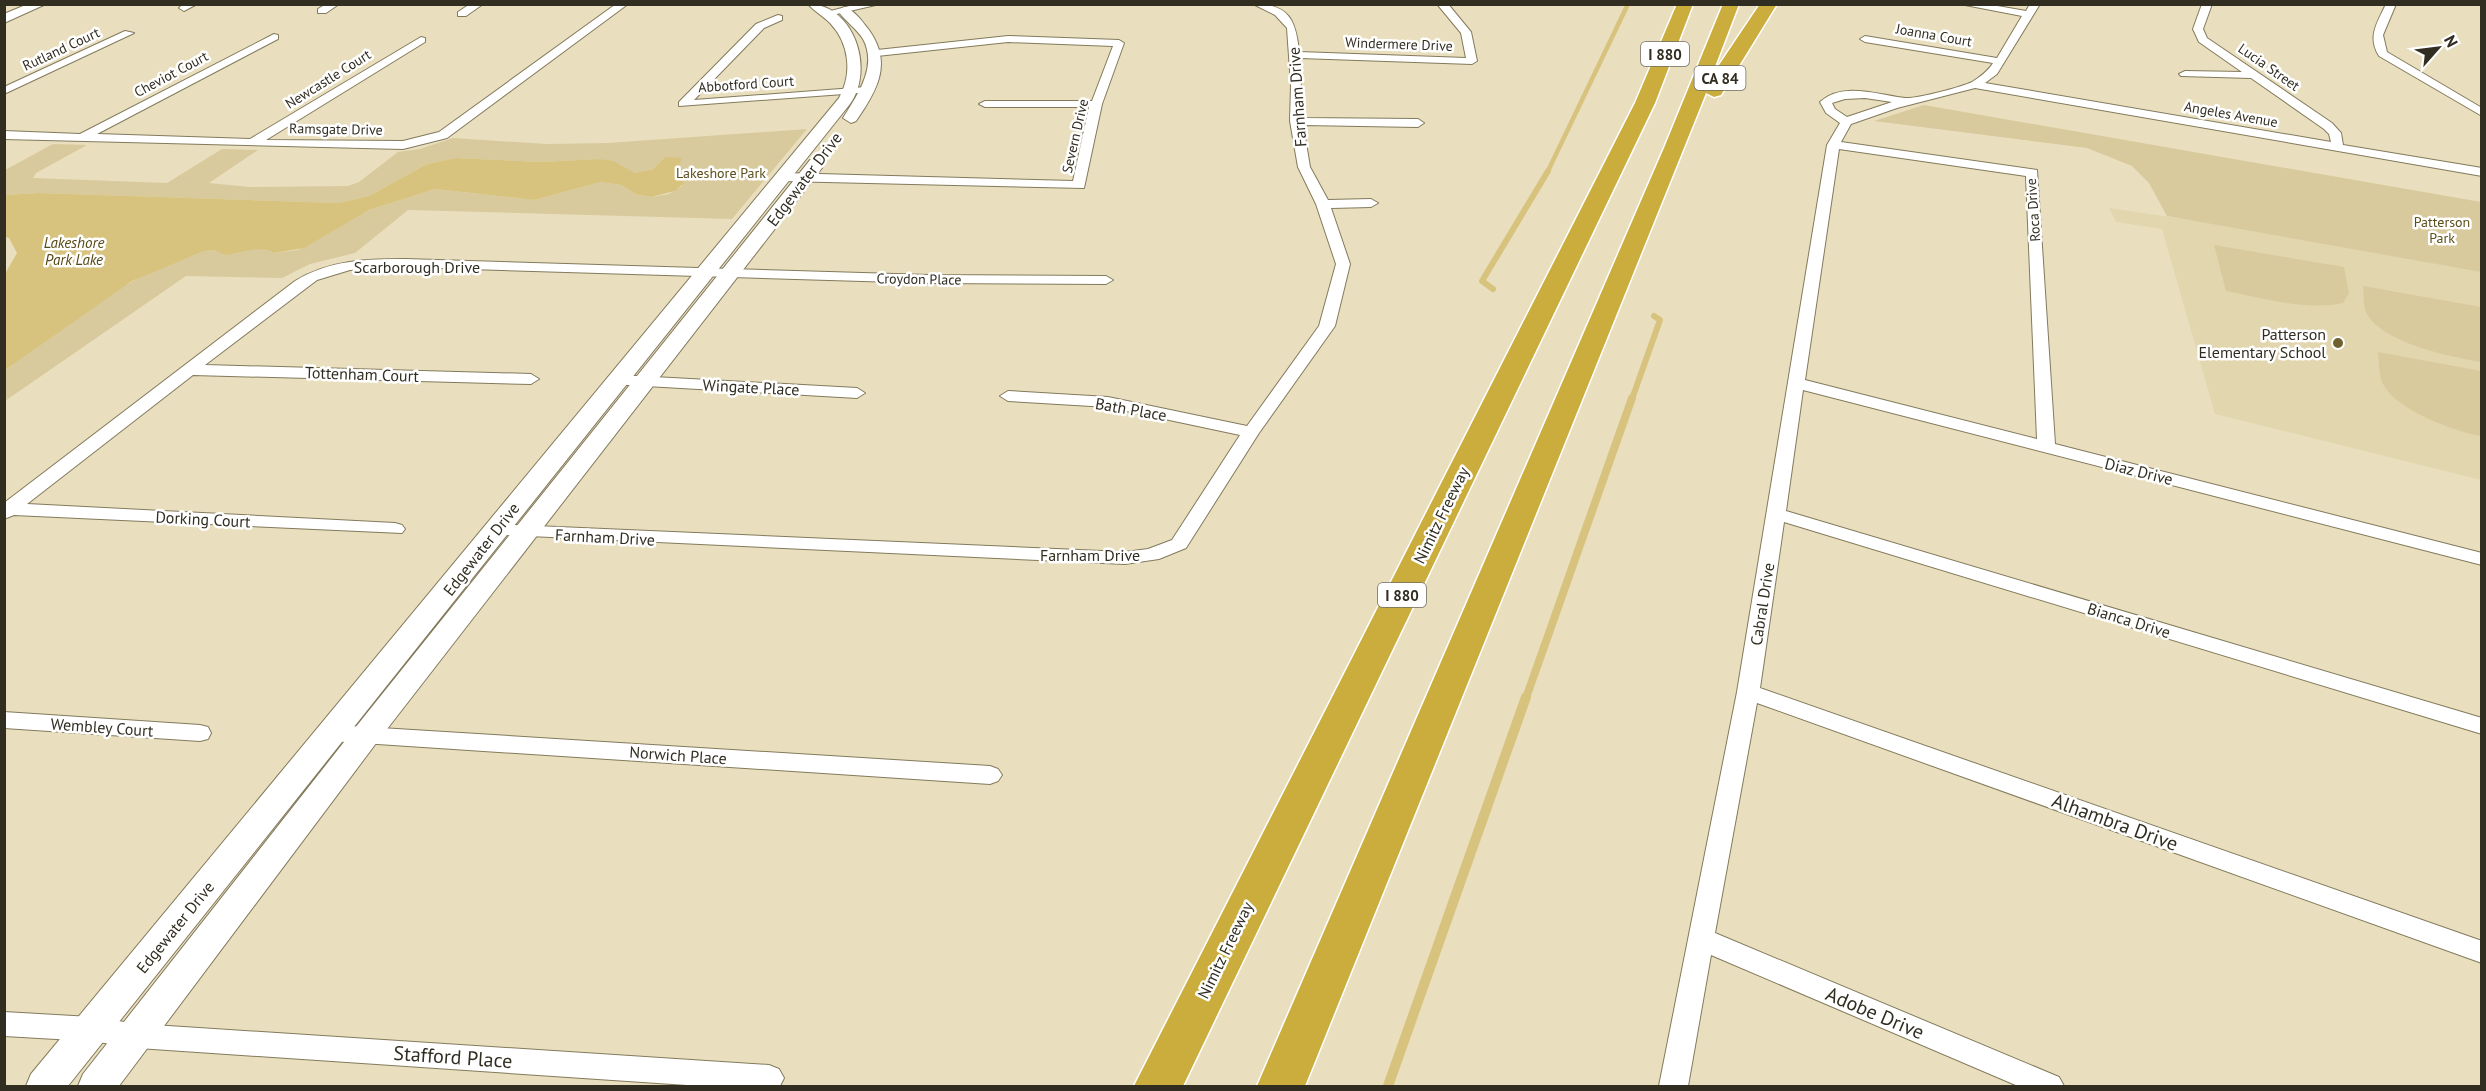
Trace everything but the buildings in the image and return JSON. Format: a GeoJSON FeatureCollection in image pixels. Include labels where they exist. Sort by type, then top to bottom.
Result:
{"type":"FeatureCollection","features":[{"type":"Feature","properties":{"kind":"highway","name":"Nimitz Freeway"},"geometry":{"type":"LineString","coordinates":[[1158,1086],[1645,103],[1685,4]]}},
{"type":"Feature","properties":{"kind":"highway","name":"I 880"},"geometry":{"type":"LineString","coordinates":[[1281,1086],[1674,148],[1731,4]]}},
{"type":"Feature","properties":{"kind":"highway","name":"CA 84"},"geometry":{"type":"LineString","coordinates":[[1674,148],[1694,139],[1719,80],[1769,4]]}},
{"type":"Feature","properties":{"kind":"highway"},"geometry":{"type":"LineString","coordinates":[[1645,103],[1654,41],[1663,11]]}},
{"type":"Feature","properties":{"kind":"street"},"geometry":{"type":"LineString","coordinates":[[4,19],[40,4]]}},
{"type":"Feature","properties":{"kind":"street"},"geometry":{"type":"LineString","coordinates":[[322,11],[334,4]]}},
{"type":"Feature","properties":{"kind":"street"},"geometry":{"type":"LineString","coordinates":[[462,14],[478,4]]}},
{"type":"Feature","properties":{"kind":"street","name":"Ramsgate Drive"},"geometry":{"type":"LineString","coordinates":[[4,135],[251,144],[403,145],[432,140],[443,135],[623,4]]}},
{"type":"Feature","properties":{"kind":"street","name":"Edgewater Drive"},"geometry":{"type":"LineString","coordinates":[[814,4],[835,9],[866,34],[877,53],[873,80],[859,91]]}},
{"type":"Feature","properties":{"kind":"street"},"geometry":{"type":"LineString","coordinates":[[835,9],[875,4]]}},
{"type":"Feature","properties":{"kind":"street","name":"Farnham Drive"},"geometry":{"type":"LineString","coordinates":[[499,530],[1125,558],[1152,555],[1179,544],[1251,432],[1327,326],[1343,264],[1323,204],[1304,167],[1296,121],[1297,85],[1292,27],[1279,13],[1258,4]]}},
{"type":"Feature","properties":{"kind":"street","name":"Windermere Drive"},"geometry":{"type":"LineString","coordinates":[[1294,55],[1472,61],[1466,32],[1442,4]]}},
{"type":"Feature","properties":{"kind":"street"},"geometry":{"type":"LineString","coordinates":[[1908,102],[1877,95],[1851,94],[1826,102],[1830,111],[1846,122],[1908,102],[1975,85],[1994,72],[2031,9],[1965,4]]}},
{"type":"Feature","properties":{"kind":"street","name":"Lucia Street"},"geometry":{"type":"LineString","coordinates":[[2207,4],[2198,29],[2203,40],[2328,126],[2335,134],[2337,148]]}},
{"type":"Feature","properties":{"kind":"street"},"geometry":{"type":"LineString","coordinates":[[2391,4],[2375,38],[2383,54],[2481,113]]}},
{"type":"Feature","properties":{"kind":"street","name":"Edgewater Drive"},"geometry":{"type":"LineString","coordinates":[[45,1086],[499,530],[533,482],[705,272],[849,121],[859,91],[851,42],[835,9]]}},
{"type":"Feature","properties":{"kind":"street","name":"Abbotford Court"},"geometry":{"type":"LineString","coordinates":[[778,18],[760,26],[683,104],[859,91]]}},
{"type":"Feature","properties":{"kind":"street","name":"Rutland Court"},"geometry":{"type":"LineString","coordinates":[[4,91],[129,33]]}},
{"type":"Feature","properties":{"kind":"street","name":"Cheviot Court"},"geometry":{"type":"LineString","coordinates":[[81,138],[274,37]]}},
{"type":"Feature","properties":{"kind":"street","name":"Severn Drive"},"geometry":{"type":"LineString","coordinates":[[794,177],[1079,185],[1096,104],[1119,43],[1008,39],[877,53]]}},
{"type":"Feature","properties":{"kind":"street","name":"Joanna Court"},"geometry":{"type":"LineString","coordinates":[[1865,39],[1998,62]]}},
{"type":"Feature","properties":{"kind":"street","name":"Newcastle Court"},"geometry":{"type":"LineString","coordinates":[[251,144],[420,40]]}},
{"type":"Feature","properties":{"kind":"street"},"geometry":{"type":"LineString","coordinates":[[2185,74],[2253,75]]}},
{"type":"Feature","properties":{"kind":"street","name":"Angeles Avenue"},"geometry":{"type":"LineString","coordinates":[[1975,85],[2481,172]]}},
{"type":"Feature","properties":{"kind":"street"},"geometry":{"type":"LineString","coordinates":[[985,104],[1096,104]]}},
{"type":"Feature","properties":{"kind":"street"},"geometry":{"type":"LineString","coordinates":[[1296,121],[1418,123]]}},
{"type":"Feature","properties":{"kind":"street","name":"Cabral Drive"},"geometry":{"type":"LineString","coordinates":[[1673,1086],[1748,692],[1797,383],[1828,159],[1846,122]]}},
{"type":"Feature","properties":{"kind":"street","name":"Roca Drive"},"geometry":{"type":"LineString","coordinates":[[1833,145],[2032,172],[2046,447]]}},
{"type":"Feature","properties":{"kind":"street","name":"Edgewater Drive"},"geometry":{"type":"LineString","coordinates":[[97,1086],[138,1036],[366,735],[529,532],[586,454],[677,339],[732,273],[794,177]]}},
{"type":"Feature","properties":{"kind":"street"},"geometry":{"type":"LineString","coordinates":[[1323,204],[1371,203]]}},
{"type":"Feature","properties":{"kind":"street","name":"Scarborough Drive"},"geometry":{"type":"LineString","coordinates":[[8,511],[193,370],[312,275],[329,270],[405,263],[732,273]]}},
{"type":"Feature","properties":{"kind":"street","name":"Croydon Place"},"geometry":{"type":"LineString","coordinates":[[732,273],[1026,281],[1106,280]]}},
{"type":"Feature","properties":{"kind":"street","name":"Tottenham Court"},"geometry":{"type":"LineString","coordinates":[[193,370],[531,379]]}},
{"type":"Feature","properties":{"kind":"street","name":"Wingate Place"},"geometry":{"type":"LineString","coordinates":[[617,380],[857,393]]}},
{"type":"Feature","properties":{"kind":"street","name":"Diaz Drive"},"geometry":{"type":"LineString","coordinates":[[1797,383],[2481,559]]}},
{"type":"Feature","properties":{"kind":"street","name":"Bath Place"},"geometry":{"type":"LineString","coordinates":[[1008,396],[1108,402],[1251,432]]}},
{"type":"Feature","properties":{"kind":"street","name":"Dorking Court"},"geometry":{"type":"LineString","coordinates":[[8,511],[395,529]]}},
{"type":"Feature","properties":{"kind":"street","name":"Bianca Drive"},"geometry":{"type":"LineString","coordinates":[[1776,514],[2481,726]]}},
{"type":"Feature","properties":{"kind":"street","name":"Alhambra Drive"},"geometry":{"type":"LineString","coordinates":[[1748,692],[2481,952]]}},
{"type":"Feature","properties":{"kind":"street","name":"Wembley Court"},"geometry":{"type":"LineString","coordinates":[[4,720],[200,733]]}},
{"type":"Feature","properties":{"kind":"street","name":"Norwich Place"},"geometry":{"type":"LineString","coordinates":[[332,733],[990,775]]}},
{"type":"Feature","properties":{"kind":"street","name":"Adobe Drive"},"geometry":{"type":"LineString","coordinates":[[1701,939],[2049,1086]]}},
{"type":"Feature","properties":{"kind":"street"},"geometry":{"type":"LineString","coordinates":[[4,1024],[91,1029],[138,1036]]}},
{"type":"Feature","properties":{"kind":"street","name":"Stafford Place"},"geometry":{"type":"LineString","coordinates":[[138,1036],[769,1078]]}},
{"type":"Feature","properties":{"kind":"shaded area","name":"Patterson Elementary School"},"geometry":{"type":"Polygon","coordinates":[[[2109,208],[2245,228],[2481,272],[2481,480],[2215,414],[2162,229],[2116,222],[2109,208]]]}},
{"type":"Feature","properties":{"kind":"green space","name":"Patterson Park"},"geometry":{"type":"Polygon","coordinates":[[[1924,105],[2481,202],[2481,272],[2167,216],[2149,183],[2132,166],[2087,148],[1874,121],[1924,105]]]}},
{"type":"Feature","properties":{"kind":"green space","name":"Lakeshore Park"},"geometry":{"type":"Polygon","coordinates":[[[807,129],[732,219],[408,210],[355,253],[310,264],[282,278],[186,276],[5,401],[5,370],[117,290],[144,275],[204,251],[215,250],[233,254],[260,247],[274,253],[298,250],[369,210],[435,189],[534,200],[601,182],[621,185],[636,194],[651,197],[669,194],[682,186],[677,170],[681,159],[665,157],[653,169],[635,173],[598,159],[541,162],[456,158],[427,164],[369,196],[339,203],[39,193],[5,195],[5,170],[53,144],[87,145],[36,173],[33,178],[167,183],[222,149],[258,150],[209,183],[250,187],[348,186],[359,182],[398,152],[420,149],[453,138],[547,144],[608,143],[807,129]]]}},
{"type":"Feature","properties":{"kind":"green space"},"geometry":{"type":"Polygon","coordinates":[[[2214,245],[2344,267],[2349,293],[2343,303],[2299,305],[2226,291],[2214,245]]]}},
{"type":"Feature","properties":{"kind":"green space"},"geometry":{"type":"Polygon","coordinates":[[[2363,286],[2481,307],[2481,362],[2419,347],[2387,333],[2367,314],[2363,286]]]}},
{"type":"Feature","properties":{"kind":"green space"},"geometry":{"type":"Polygon","coordinates":[[[2378,352],[2481,371],[2481,436],[2456,430],[2400,403],[2383,384],[2378,352]]]}},
{"type":"Feature","properties":{"kind":"water","name":"Lakeshore Park Lake"},"geometry":{"type":"Polygon","coordinates":[[[665,157],[682,158],[677,170],[684,183],[675,191],[651,197],[636,194],[621,185],[601,182],[534,200],[435,189],[369,210],[304,248],[274,253],[256,249],[225,255],[215,250],[204,251],[132,281],[5,370],[5,274],[17,253],[9,238],[5,237],[5,195],[39,193],[339,203],[369,196],[427,164],[456,158],[541,162],[598,159],[613,161],[635,173],[653,169],[665,157]]]}},
{"type":"Feature","properties":{"kind":"waterway"},"geometry":{"type":"LineString","coordinates":[[1548,171],[1628,4]]}},
{"type":"Feature","properties":{"kind":"waterway"},"geometry":{"type":"LineString","coordinates":[[1493,289],[1482,281],[1548,171]]}},
{"type":"Feature","properties":{"kind":"waterway"},"geometry":{"type":"LineString","coordinates":[[1632,399],[1660,320],[1654,316]]}},
{"type":"Feature","properties":{"kind":"waterway"},"geometry":{"type":"LineString","coordinates":[[1526,698],[1632,398]]}},
{"type":"Feature","properties":{"kind":"waterway"},"geometry":{"type":"LineString","coordinates":[[1388,1086],[1526,697]]}},
{"type":"Feature","properties":{"kind":"place","name":"Patterson Elementary School"},"geometry":{"type":"Point","coordinates":[2338,343]}}]}
